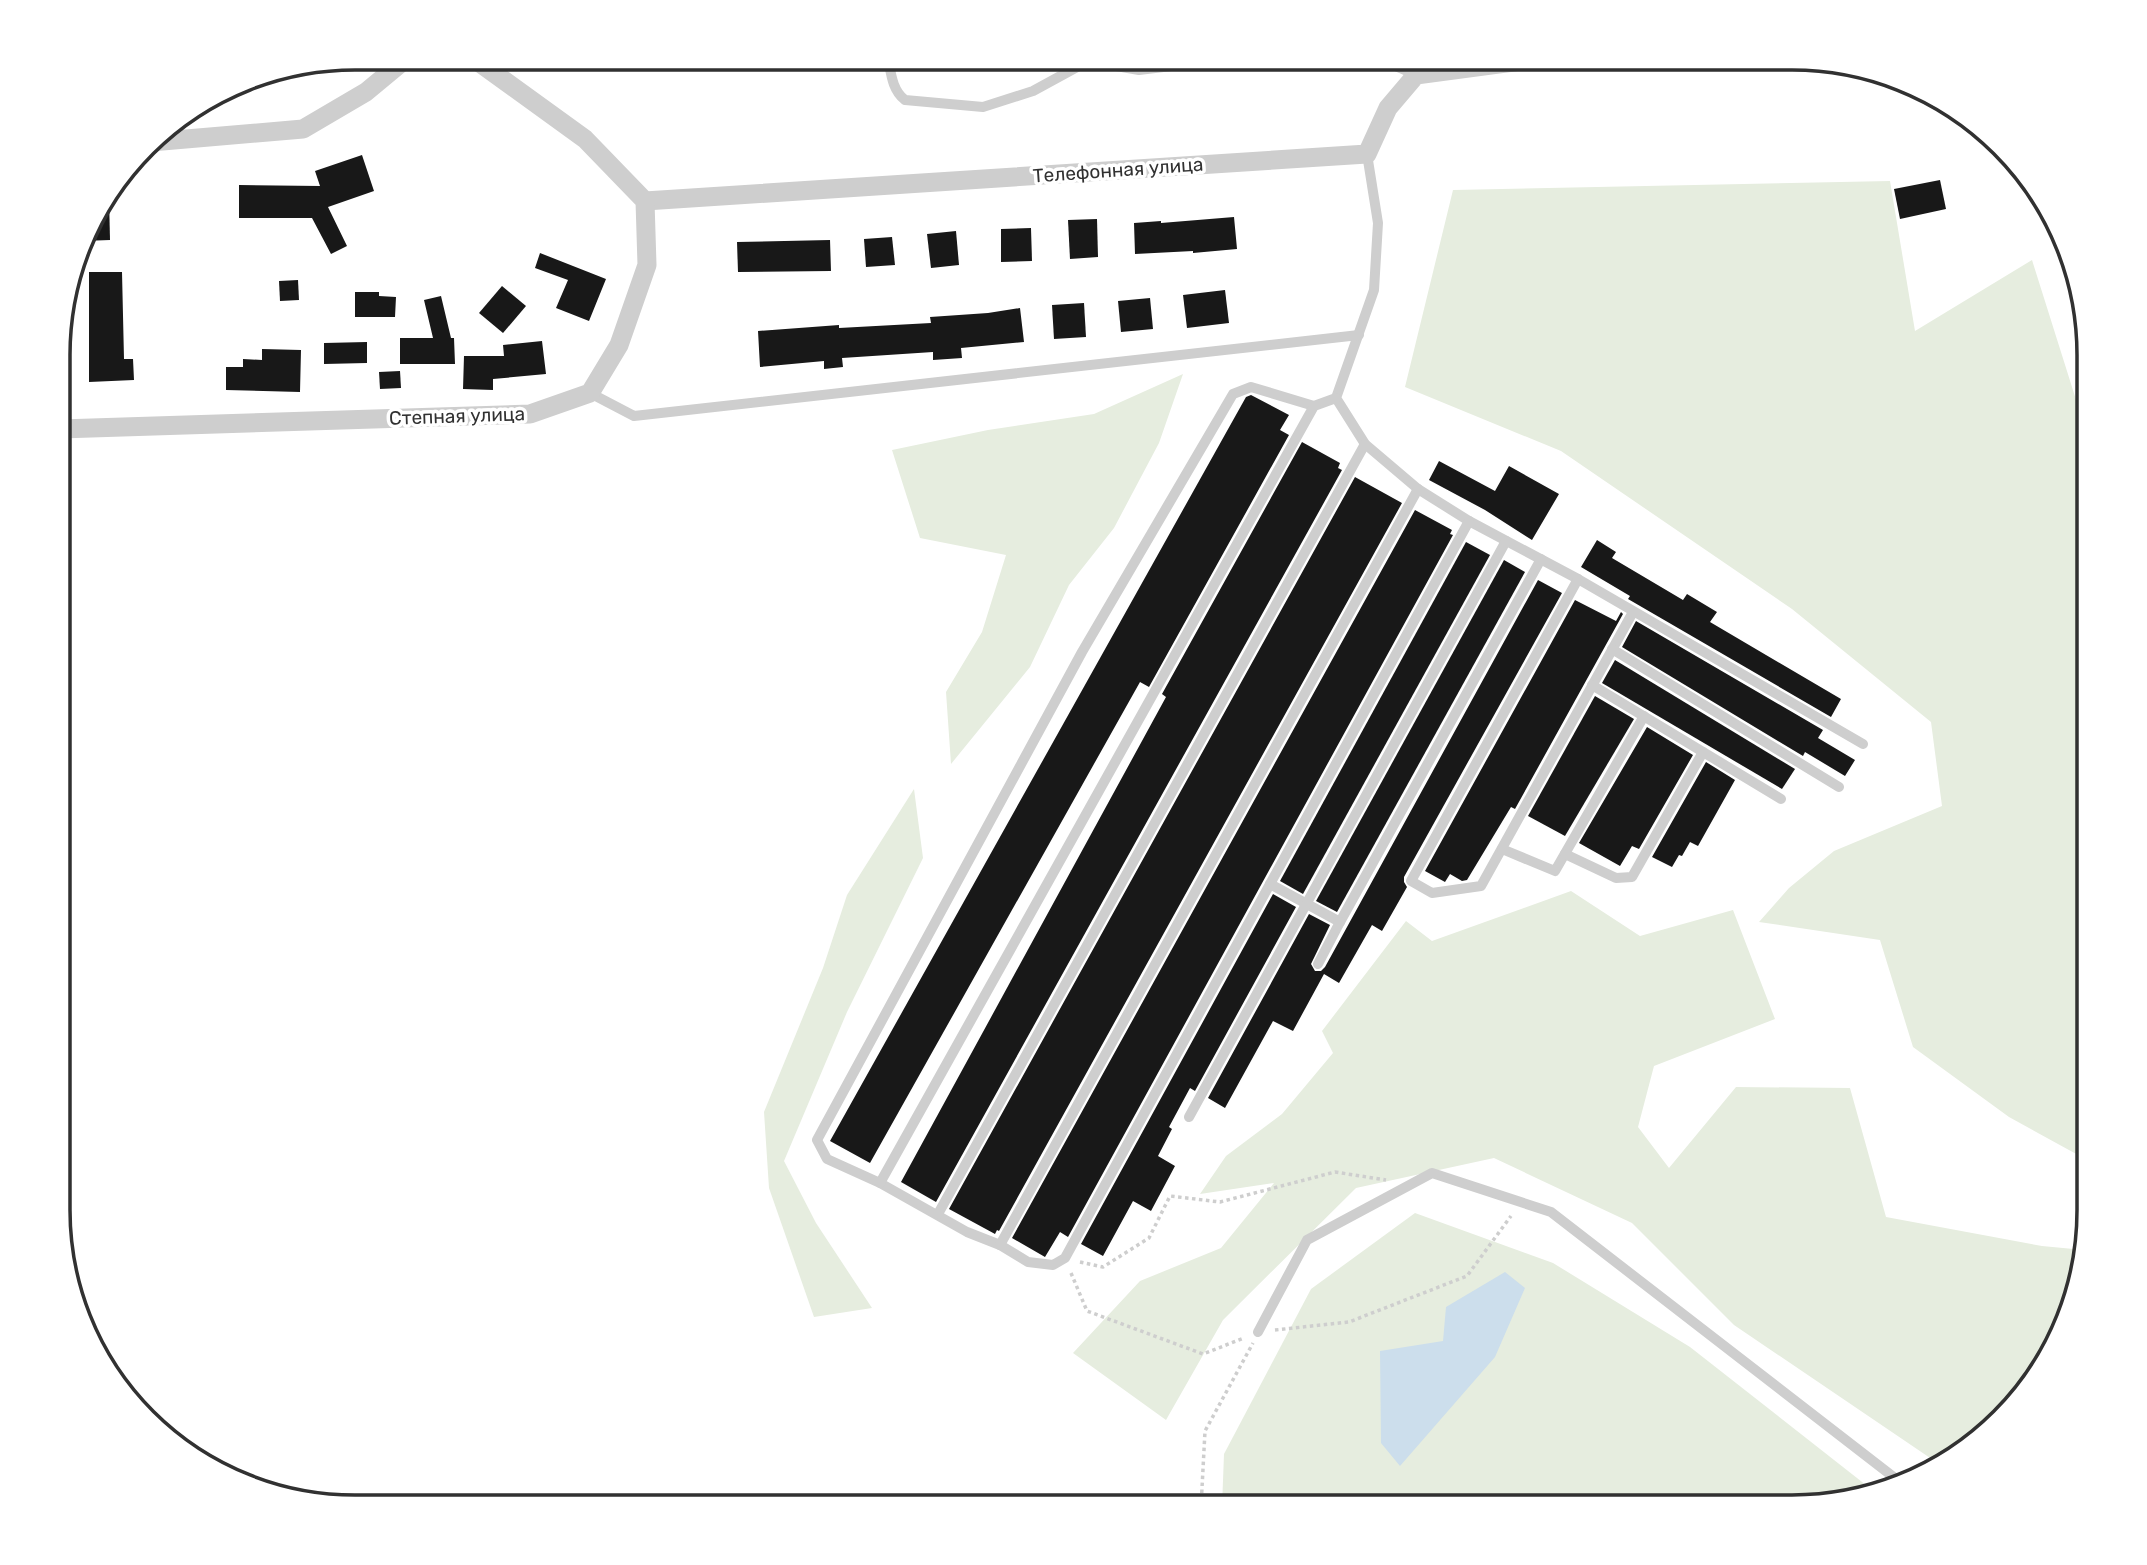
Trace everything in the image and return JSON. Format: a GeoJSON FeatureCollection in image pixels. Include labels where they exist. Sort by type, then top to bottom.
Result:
{"type":"FeatureCollection","features":[{"type":"Feature","properties":{"kind":"street"},"geometry":{"type":"LineString","coordinates":[[168,141],[303,129],[366,92],[393,70]]}},
{"type":"Feature","properties":{"kind":"street"},"geometry":{"type":"LineString","coordinates":[[490,70],[585,138],[645,201],[647,265],[619,345],[590,393]]}},
{"type":"Feature","properties":{"kind":"street"},"geometry":{"type":"LineString","coordinates":[[1367,154],[1388,108],[1416,75],[1454,70]]}},
{"type":"Feature","properties":{"kind":"street","name":"Телефонная улица"},"geometry":{"type":"LineString","coordinates":[[645,201],[1367,154]]}},
{"type":"Feature","properties":{"kind":"street","name":"Степная улица"},"geometry":{"type":"LineString","coordinates":[[70,429],[530,414],[590,393]]}},
{"type":"Feature","properties":{"kind":"lane"},"geometry":{"type":"LineString","coordinates":[[891,70],[894,86],[899,96],[905,100],[984,107],[1033,91],[1068,70]]}},
{"type":"Feature","properties":{"kind":"lane"},"geometry":{"type":"LineString","coordinates":[[1405,70],[1416,75]]}},
{"type":"Feature","properties":{"kind":"lane"},"geometry":{"type":"LineString","coordinates":[[1367,154],[1378,223],[1374,290],[1336,398],[1314,406],[1251,387],[1233,394],[1082,652],[817,1140],[827,1159],[880,1183],[967,1233],[1000,1245],[1028,1262],[1053,1265],[1065,1258],[1469,521]]}},
{"type":"Feature","properties":{"kind":"lane"},"geometry":{"type":"LineString","coordinates":[[590,393],[634,416],[1359,335]]}},
{"type":"Feature","properties":{"kind":"lane"},"geometry":{"type":"LineString","coordinates":[[1336,398],[1365,444],[1418,489],[1469,521],[1578,579],[1863,744]]}},
{"type":"Feature","properties":{"kind":"lane"},"geometry":{"type":"LineString","coordinates":[[880,1183],[1314,406]]}},
{"type":"Feature","properties":{"kind":"lane"},"geometry":{"type":"LineString","coordinates":[[938,1214],[1365,444]]}},
{"type":"Feature","properties":{"kind":"lane"},"geometry":{"type":"LineString","coordinates":[[1000,1245],[1418,489]]}},
{"type":"Feature","properties":{"kind":"lane"},"geometry":{"type":"LineString","coordinates":[[1189,1117],[1506,541]]}},
{"type":"Feature","properties":{"kind":"lane"},"geometry":{"type":"LineString","coordinates":[[1318,964],[1541,559]]}},
{"type":"Feature","properties":{"kind":"lane"},"geometry":{"type":"LineString","coordinates":[[1578,579],[1411,881],[1432,893],[1481,886],[1633,612]]}},
{"type":"Feature","properties":{"kind":"lane"},"geometry":{"type":"LineString","coordinates":[[1612,649],[1839,787]]}},
{"type":"Feature","properties":{"kind":"lane"},"geometry":{"type":"LineString","coordinates":[[1592,685],[1782,799]]}},
{"type":"Feature","properties":{"kind":"lane"},"geometry":{"type":"LineString","coordinates":[[1502,849],[1555,871],[1644,716]]}},
{"type":"Feature","properties":{"kind":"lane"},"geometry":{"type":"LineString","coordinates":[[1565,854],[1616,878],[1632,877],[1703,752]]}},
{"type":"Feature","properties":{"kind":"lane"},"geometry":{"type":"LineString","coordinates":[[1270,884],[1340,922]]}},
{"type":"Feature","properties":{"kind":"lane"},"geometry":{"type":"LineString","coordinates":[[1258,1332],[1307,1240],[1432,1173],[1551,1212],[1893,1476]]}},
{"type":"Feature","properties":{"kind":"path"},"geometry":{"type":"LineString","coordinates":[[1065,1258],[1104,1267],[1149,1238],[1170,1196],[1220,1202],[1335,1172],[1412,1184]]}},
{"type":"Feature","properties":{"kind":"path"},"geometry":{"type":"LineString","coordinates":[[1202,1495],[1205,1431],[1258,1332]]}},
{"type":"Feature","properties":{"kind":"shaded area"},"geometry":{"type":"Polygon","coordinates":[[[1890,181],[1915,331],[2032,260],[2077,403],[2077,1154],[2009,1117],[1913,1047],[1880,940],[1759,922],[1789,888],[1834,851],[1942,806],[1931,722],[1792,609],[1561,451],[1405,387],[1453,190],[1890,181]]]}},
{"type":"Feature","properties":{"kind":"shaded area"},"geometry":{"type":"Polygon","coordinates":[[[1183,374],[1159,443],[1114,528],[1069,585],[1030,667],[951,764],[946,692],[982,632],[1006,555],[920,538],[892,450],[988,430],[1094,414],[1183,374]]]}},
{"type":"Feature","properties":{"kind":"shaded area"},"geometry":{"type":"Polygon","coordinates":[[[914,789],[923,858],[847,1012],[784,1161],[816,1223],[872,1308],[814,1317],[769,1188],[764,1112],[823,968],[847,895],[914,789]]]}},
{"type":"Feature","properties":{"kind":"shaded area"},"geometry":{"type":"Polygon","coordinates":[[[1571,891],[1640,936],[1733,910],[1775,1019],[1654,1066],[1638,1127],[1669,1168],[1736,1087],[1850,1088],[1886,1217],[2042,1246],[2075,1249],[2062,1302],[2048,1336],[2018,1383],[1994,1412],[1931,1459],[1734,1325],[1632,1223],[1494,1158],[1356,1188],[1223,1320],[1166,1420],[1073,1353],[1140,1281],[1221,1248],[1274,1183],[1200,1194],[1226,1156],[1282,1114],[1333,1053],[1322,1031],[1406,921],[1432,941],[1571,891]]]}},
{"type":"Feature","properties":{"kind":"shaded area"},"geometry":{"type":"Polygon","coordinates":[[[1415,1213],[1553,1263],[1690,1347],[1866,1485],[1829,1493],[1792,1495],[1222,1495],[1224,1454],[1311,1289],[1415,1213]]]}},
{"type":"Feature","properties":{"kind":"water"},"geometry":{"type":"Polygon","coordinates":[[[1505,1272],[1525,1288],[1495,1357],[1400,1466],[1381,1443],[1380,1351],[1443,1341],[1446,1307],[1505,1272]]]}},
{"type":"Feature","properties":{"kind":"building"},"geometry":{"type":"Polygon","coordinates":[[[362,155],[374,191],[328,207],[347,246],[331,254],[312,218],[239,218],[239,185],[320,186],[315,171],[362,155]]]}},
{"type":"Feature","properties":{"kind":"building"},"geometry":{"type":"Polygon","coordinates":[[[1940,180],[1946,209],[1900,219],[1894,189],[1940,180]]]}},
{"type":"Feature","properties":{"kind":"building"},"geometry":{"type":"Polygon","coordinates":[[[109,210],[110,240],[94,241],[109,210]]]}},
{"type":"Feature","properties":{"kind":"building"},"geometry":{"type":"Polygon","coordinates":[[[1234,217],[1237,249],[1135,254],[1134,223],[1234,217]]]}},
{"type":"Feature","properties":{"kind":"building"},"geometry":{"type":"Polygon","coordinates":[[[1097,219],[1098,257],[1070,259],[1068,220],[1097,219]]]}},
{"type":"Feature","properties":{"kind":"building"},"geometry":{"type":"Polygon","coordinates":[[[1031,228],[1032,261],[1001,262],[1001,229],[1031,228]]]}},
{"type":"Feature","properties":{"kind":"building"},"geometry":{"type":"Polygon","coordinates":[[[956,231],[959,265],[931,268],[927,234],[956,231]]]}},
{"type":"Feature","properties":{"kind":"building"},"geometry":{"type":"Polygon","coordinates":[[[892,237],[895,265],[866,267],[864,239],[892,237]]]}},
{"type":"Feature","properties":{"kind":"building"},"geometry":{"type":"Polygon","coordinates":[[[830,240],[831,271],[738,272],[737,242],[830,240]]]}},
{"type":"Feature","properties":{"kind":"building"},"geometry":{"type":"Polygon","coordinates":[[[540,253],[606,279],[589,321],[556,308],[568,280],[535,268],[540,253]]]}},
{"type":"Feature","properties":{"kind":"building"},"geometry":{"type":"Polygon","coordinates":[[[89,272],[122,272],[124,359],[133,359],[134,380],[89,382],[89,272]]]}},
{"type":"Feature","properties":{"kind":"building"},"geometry":{"type":"Polygon","coordinates":[[[298,280],[299,300],[280,301],[279,281],[298,280]]]}},
{"type":"Feature","properties":{"kind":"building"},"geometry":{"type":"Polygon","coordinates":[[[502,286],[526,306],[503,333],[479,313],[502,286]]]}},
{"type":"Feature","properties":{"kind":"building"},"geometry":{"type":"Polygon","coordinates":[[[1225,290],[1229,323],[1187,328],[1183,295],[1225,290]]]}},
{"type":"Feature","properties":{"kind":"building"},"geometry":{"type":"Polygon","coordinates":[[[355,292],[379,292],[379,296],[396,297],[395,317],[355,317],[355,292]]]}},
{"type":"Feature","properties":{"kind":"building"},"geometry":{"type":"Polygon","coordinates":[[[441,296],[451,338],[454,338],[455,364],[400,364],[400,338],[433,338],[424,300],[441,296]]]}},
{"type":"Feature","properties":{"kind":"building"},"geometry":{"type":"Polygon","coordinates":[[[1150,298],[1153,329],[1121,332],[1118,301],[1150,298]]]}},
{"type":"Feature","properties":{"kind":"building"},"geometry":{"type":"Polygon","coordinates":[[[1084,303],[1086,337],[1054,339],[1052,305],[1084,303]]]}},
{"type":"Feature","properties":{"kind":"building"},"geometry":{"type":"Polygon","coordinates":[[[1020,308],[1024,342],[961,348],[962,358],[933,360],[933,352],[842,358],[843,367],[824,369],[824,361],[760,367],[758,331],[839,325],[839,328],[931,323],[930,317],[1020,308]]]}},
{"type":"Feature","properties":{"kind":"building"},"geometry":{"type":"Polygon","coordinates":[[[542,341],[546,374],[493,379],[493,390],[463,389],[464,356],[504,356],[503,345],[542,341]]]}},
{"type":"Feature","properties":{"kind":"building"},"geometry":{"type":"Polygon","coordinates":[[[367,342],[367,363],[324,364],[324,343],[367,342]]]}},
{"type":"Feature","properties":{"kind":"building"},"geometry":{"type":"Polygon","coordinates":[[[262,349],[301,350],[300,392],[226,390],[226,367],[243,367],[243,359],[262,360],[262,349]]]}},
{"type":"Feature","properties":{"kind":"building"},"geometry":{"type":"Polygon","coordinates":[[[400,371],[401,388],[380,389],[379,372],[400,371]]]}},
{"type":"Feature","properties":{"kind":"building"},"geometry":{"type":"Polygon","coordinates":[[[1251,395],[1289,415],[1280,430],[1289,435],[1149,687],[1140,682],[870,1163],[830,1141],[1246,397],[1251,395]]]}},
{"type":"Feature","properties":{"kind":"building"},"geometry":{"type":"Polygon","coordinates":[[[1302,442],[1340,463],[1338,468],[1342,470],[936,1202],[901,1182],[1166,697],[1162,694],[1302,442]]]}},
{"type":"Feature","properties":{"kind":"building"},"geometry":{"type":"Polygon","coordinates":[[[1439,461],[1495,491],[1509,466],[1559,494],[1532,540],[1485,510],[1429,480],[1439,461]]]}},
{"type":"Feature","properties":{"kind":"building"},"geometry":{"type":"Polygon","coordinates":[[[1355,477],[1402,503],[995,1234],[949,1209],[1355,477]]]}},
{"type":"Feature","properties":{"kind":"building"},"geometry":{"type":"Polygon","coordinates":[[[1415,510],[1452,530],[1450,534],[1453,535],[1068,1237],[1060,1232],[1045,1257],[1012,1238],[1415,510]]]}},
{"type":"Feature","properties":{"kind":"building"},"geometry":{"type":"Polygon","coordinates":[[[1597,540],[1616,552],[1612,558],[1683,600],[1687,594],[1717,612],[1710,622],[1841,699],[1831,717],[1628,599],[1630,596],[1581,567],[1597,540]]]}},
{"type":"Feature","properties":{"kind":"building"},"geometry":{"type":"Polygon","coordinates":[[[1466,542],[1490,555],[1303,894],[1280,881],[1466,542]]]}},
{"type":"Feature","properties":{"kind":"building"},"geometry":{"type":"Polygon","coordinates":[[[1504,560],[1525,572],[1337,912],[1316,901],[1504,560]]]}},
{"type":"Feature","properties":{"kind":"building"},"geometry":{"type":"Polygon","coordinates":[[[1538,580],[1562,593],[1404,877],[1407,887],[1382,931],[1372,925],[1339,983],[1324,974],[1293,1031],[1273,1021],[1225,1108],[1208,1098],[1309,914],[1330,925],[1311,964],[1315,971],[1321,971],[1325,967],[1538,580]]]}},
{"type":"Feature","properties":{"kind":"building"},"geometry":{"type":"Polygon","coordinates":[[[1575,600],[1616,621],[1621,612],[1623,614],[1515,809],[1511,807],[1467,880],[1462,881],[1450,874],[1445,882],[1425,871],[1575,600]]]}},
{"type":"Feature","properties":{"kind":"building"},"geometry":{"type":"Polygon","coordinates":[[[1636,621],[1823,730],[1818,738],[1855,760],[1845,776],[1805,752],[1803,756],[1622,647],[1636,621]]]}},
{"type":"Feature","properties":{"kind":"building"},"geometry":{"type":"Polygon","coordinates":[[[1615,660],[1795,769],[1782,789],[1602,683],[1615,660]]]}},
{"type":"Feature","properties":{"kind":"building"},"geometry":{"type":"Polygon","coordinates":[[[1595,696],[1634,719],[1565,836],[1528,816],[1595,696]]]}},
{"type":"Feature","properties":{"kind":"building"},"geometry":{"type":"Polygon","coordinates":[[[1647,727],[1693,755],[1639,849],[1632,846],[1620,866],[1579,843],[1647,727]]]}},
{"type":"Feature","properties":{"kind":"building"},"geometry":{"type":"Polygon","coordinates":[[[1706,762],[1735,780],[1698,846],[1690,842],[1672,867],[1652,857],[1706,762]]]}},
{"type":"Feature","properties":{"kind":"building"},"geometry":{"type":"Polygon","coordinates":[[[1273,894],[1296,907],[1195,1091],[1190,1088],[1169,1127],[1172,1129],[1158,1156],[1175,1166],[1151,1211],[1133,1201],[1103,1256],[1081,1244],[1273,894]]]}}]}
